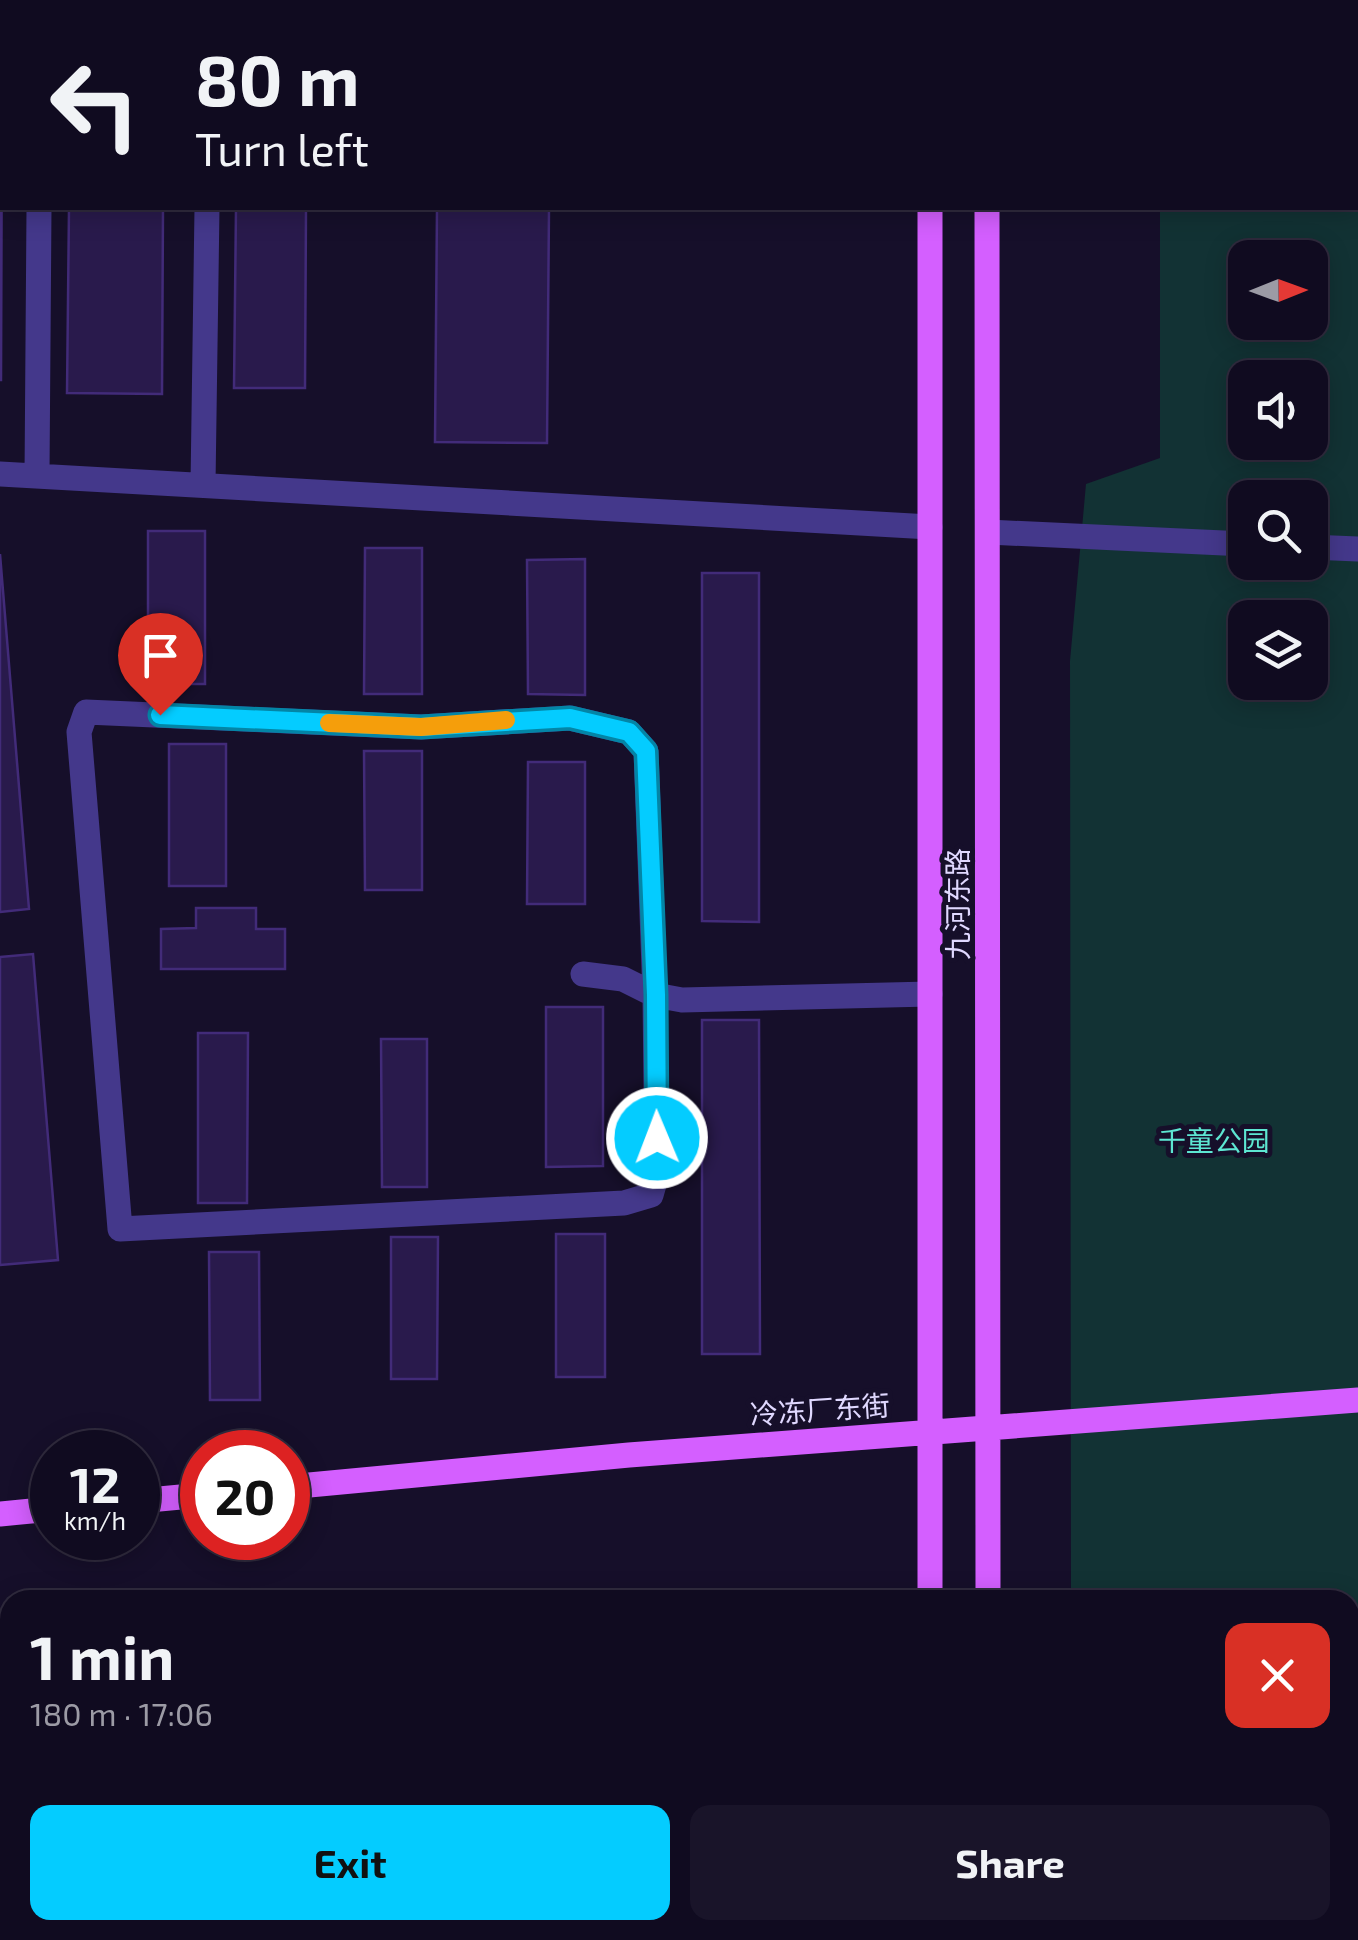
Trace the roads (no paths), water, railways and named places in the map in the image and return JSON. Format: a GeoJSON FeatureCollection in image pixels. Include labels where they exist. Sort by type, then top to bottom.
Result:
{"type":"FeatureCollection","features":[{"type":"Feature","properties":{"kind":"main road","name":"九河东路"},"geometry":{"type":"LineString","coordinates":[[930,210],[930,1590]]}},
{"type":"Feature","properties":{"kind":"main road","name":"九河东路"},"geometry":{"type":"LineString","coordinates":[[987,210],[988,1590]]}},
{"type":"Feature","properties":{"kind":"main road","name":"冷冻厂东街"},"geometry":{"type":"LineString","coordinates":[[310,1485],[630,1454],[1358,1400]]}},
{"type":"Feature","properties":{"kind":"main road"},"geometry":{"type":"LineString","coordinates":[[0,1514],[30,1511]]}},
{"type":"Feature","properties":{"kind":"street"},"geometry":{"type":"LineString","coordinates":[[37,476],[38,210]]}},
{"type":"Feature","properties":{"kind":"street"},"geometry":{"type":"LineString","coordinates":[[203,485],[207,210]]}},
{"type":"Feature","properties":{"kind":"street"},"geometry":{"type":"LineString","coordinates":[[0,474],[930,526]]}},
{"type":"Feature","properties":{"kind":"street"},"geometry":{"type":"LineString","coordinates":[[988,532],[1228,543]]}},
{"type":"Feature","properties":{"kind":"street"},"geometry":{"type":"LineString","coordinates":[[1328,547],[1358,549]]}},
{"type":"Feature","properties":{"kind":"street"},"geometry":{"type":"LineString","coordinates":[[86,712],[421,727],[570,718],[629,732],[646,751],[656,995],[658,1174],[651,1195],[624,1202],[120,1229],[79,732],[86,712]]}},
{"type":"Feature","properties":{"kind":"street"},"geometry":{"type":"LineString","coordinates":[[583,974],[623,979],[656,995],[682,1000],[930,994]]}},
{"type":"Feature","properties":{"kind":"park label","name":"千童公园"},"geometry":{"type":"Point","coordinates":[1214,1141]}}]}
